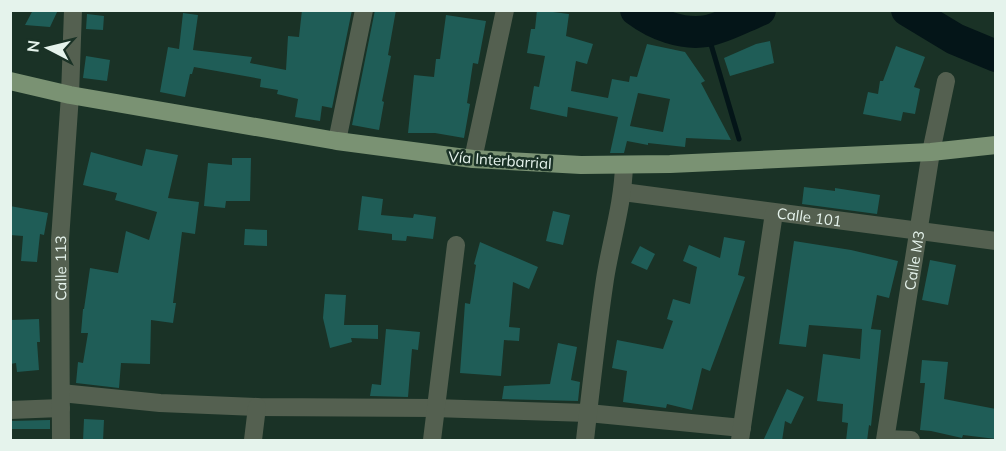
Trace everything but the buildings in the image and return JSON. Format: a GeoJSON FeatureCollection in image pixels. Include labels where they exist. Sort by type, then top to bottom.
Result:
{"type":"FeatureCollection","features":[{"type":"Feature","properties":{"kind":"main road","name":"Vía Interbarrial"},"geometry":{"type":"LineString","coordinates":[[10,81],[70,95],[337,141],[474,159],[624,165],[931,152],[996,145]]}},
{"type":"Feature","properties":{"kind":"street","name":"Calle 113"},"geometry":{"type":"LineString","coordinates":[[61,441],[60,240],[70,95],[73,10]]}},
{"type":"Feature","properties":{"kind":"street"},"geometry":{"type":"LineString","coordinates":[[337,141],[364,10]]}},
{"type":"Feature","properties":{"kind":"street"},"geometry":{"type":"LineString","coordinates":[[474,159],[505,10]]}},
{"type":"Feature","properties":{"kind":"street","name":"Calle M3"},"geometry":{"type":"LineString","coordinates":[[885,440],[931,152],[946,81]]}},
{"type":"Feature","properties":{"kind":"street"},"geometry":{"type":"LineString","coordinates":[[585,441],[606,276],[623,192],[624,165]]}},
{"type":"Feature","properties":{"kind":"street","name":"Calle 101"},"geometry":{"type":"LineString","coordinates":[[623,192],[996,241]]}},
{"type":"Feature","properties":{"kind":"street"},"geometry":{"type":"LineString","coordinates":[[10,410],[61,400],[257,407],[434,408],[588,413],[741,434],[774,213]]}},
{"type":"Feature","properties":{"kind":"street"},"geometry":{"type":"LineString","coordinates":[[432,441],[434,408],[456,245]]}},
{"type":"Feature","properties":{"kind":"street"},"geometry":{"type":"LineString","coordinates":[[253,441],[257,407]]}},
{"type":"Feature","properties":{"kind":"street"},"geometry":{"type":"LineString","coordinates":[[885,440],[910,441]]}},
{"type":"Feature","properties":{"kind":"waterway"},"geometry":{"type":"LineString","coordinates":[[636,10],[670,28],[688,32],[707,31],[760,10]]}},
{"type":"Feature","properties":{"kind":"waterway"},"geometry":{"type":"LineString","coordinates":[[907,10],[955,39],[996,56]]}},
{"type":"Feature","properties":{"kind":"waterway"},"geometry":{"type":"LineString","coordinates":[[707,31],[739,139]]}}]}
